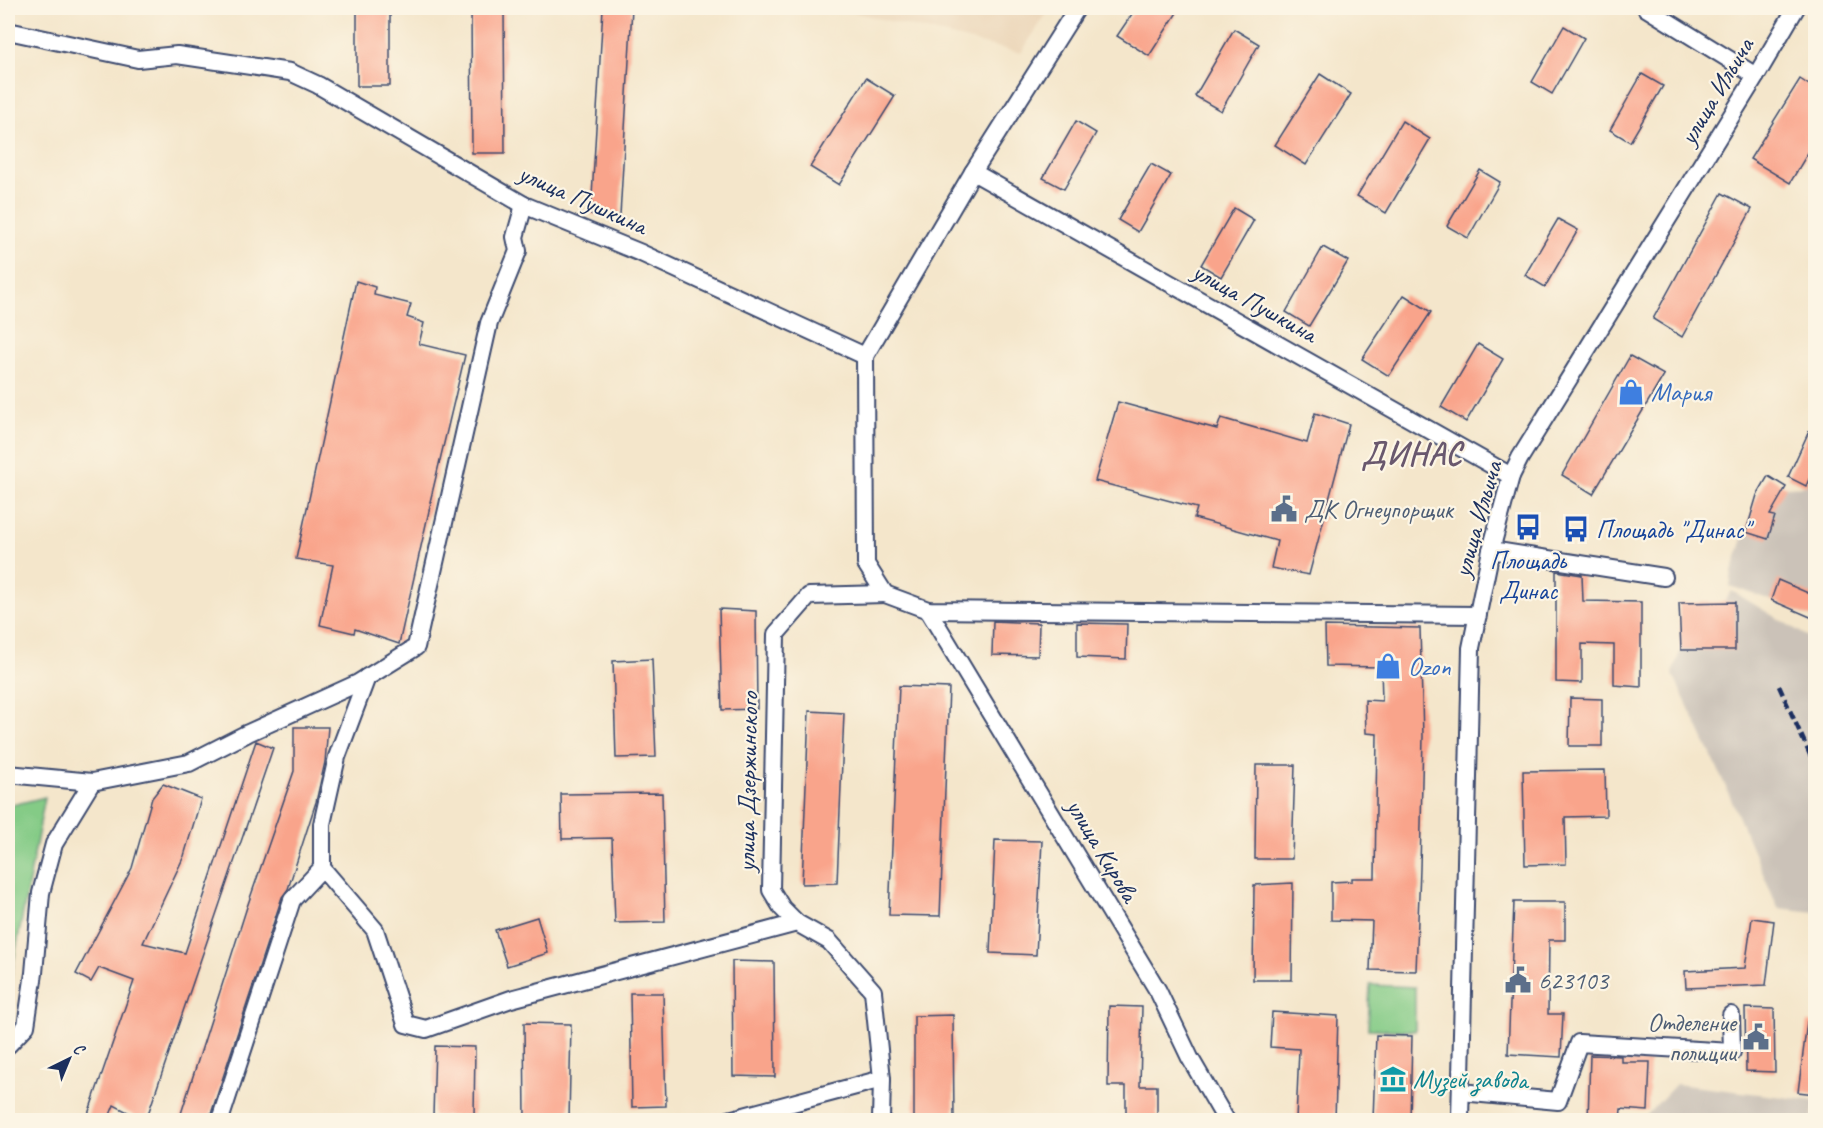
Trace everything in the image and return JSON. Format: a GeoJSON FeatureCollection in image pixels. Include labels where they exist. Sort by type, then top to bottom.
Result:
{"type":"FeatureCollection","features":[{"type":"Feature","properties":{"kind":"street"},"geometry":{"type":"LineString","coordinates":[[1077,8],[974,172],[865,356],[866,564],[885,594],[928,610],[1478,615]]}},
{"type":"Feature","properties":{"kind":"street"},"geometry":{"type":"LineString","coordinates":[[1646,8],[1756,76]]}},
{"type":"Feature","properties":{"kind":"street","name":"улица Ильича"},"geometry":{"type":"LineString","coordinates":[[1460,1120],[1471,657],[1491,550],[1511,476],[1516,464],[1796,8]]}},
{"type":"Feature","properties":{"kind":"street","name":"улица Пушкина"},"geometry":{"type":"LineString","coordinates":[[8,31],[138,59],[177,55],[290,72],[318,85],[524,205],[641,253],[865,356]]}},
{"type":"Feature","properties":{"kind":"street","name":"улица Пушкина"},"geometry":{"type":"LineString","coordinates":[[974,172],[1511,476]]}},
{"type":"Feature","properties":{"kind":"street"},"geometry":{"type":"LineString","coordinates":[[8,774],[92,782],[189,763],[248,733],[358,683],[416,646],[489,322],[518,251],[515,237],[524,205]]}},
{"type":"Feature","properties":{"kind":"street"},"geometry":{"type":"LineString","coordinates":[[1491,550],[1665,577]]}},
{"type":"Feature","properties":{"kind":"street","name":"улица Дзержинского"},"geometry":{"type":"LineString","coordinates":[[881,1120],[882,1079],[873,991],[829,941],[797,923],[782,908],[771,890],[776,634],[809,596],[885,594]]}},
{"type":"Feature","properties":{"kind":"street","name":"улица Кирова"},"geometry":{"type":"LineString","coordinates":[[928,610],[1158,991],[1190,1058],[1226,1120]]}},
{"type":"Feature","properties":{"kind":"street"},"geometry":{"type":"LineString","coordinates":[[367,677],[337,757],[322,824],[322,867],[375,930],[406,1024],[426,1029],[511,999],[797,923]]}},
{"type":"Feature","properties":{"kind":"street"},"geometry":{"type":"LineString","coordinates":[[8,1045],[26,1026],[34,972],[41,893],[54,844],[92,782]]}},
{"type":"Feature","properties":{"kind":"street"},"geometry":{"type":"LineString","coordinates":[[220,1120],[292,900],[322,867]]}},
{"type":"Feature","properties":{"kind":"street"},"geometry":{"type":"LineString","coordinates":[[1461,1092],[1558,1101],[1579,1043],[1732,1052],[1731,1016]]}},
{"type":"Feature","properties":{"kind":"street"},"geometry":{"type":"LineString","coordinates":[[729,1120],[882,1079]]}},
{"type":"Feature","properties":{"kind":"shaded area"},"geometry":{"type":"Polygon","coordinates":[[[836,8],[1050,8],[1021,53],[836,8]]]}},
{"type":"Feature","properties":{"kind":"shaded area"},"geometry":{"type":"Polygon","coordinates":[[[1815,466],[1815,619],[1730,586],[1732,572],[1758,493],[1776,504],[1786,487],[1806,486],[1815,466]]]}},
{"type":"Feature","properties":{"kind":"shaded area"},"geometry":{"type":"Polygon","coordinates":[[[1732,591],[1815,641],[1815,912],[1778,908],[1718,769],[1672,673],[1681,650],[1735,649],[1735,602],[1724,602],[1732,591]]]}},
{"type":"Feature","properties":{"kind":"shaded area"},"geometry":{"type":"Polygon","coordinates":[[[1676,1084],[1815,1101],[1815,1104],[1811,1120],[1642,1120],[1676,1084]]]}},
{"type":"Feature","properties":{"kind":"green space"},"geometry":{"type":"Polygon","coordinates":[[[45,797],[8,992],[8,806],[45,797]]]}},
{"type":"Feature","properties":{"kind":"green space"},"geometry":{"type":"Polygon","coordinates":[[[1370,985],[1415,987],[1415,1031],[1368,1029],[1370,985]]]}},
{"type":"Feature","properties":{"kind":"building"},"geometry":{"type":"Polygon","coordinates":[[[357,8],[390,8],[390,86],[357,86],[357,8]]]}},
{"type":"Feature","properties":{"kind":"building"},"geometry":{"type":"Polygon","coordinates":[[[471,8],[504,8],[505,153],[472,153],[471,8]]]}},
{"type":"Feature","properties":{"kind":"building"},"geometry":{"type":"Polygon","coordinates":[[[603,8],[632,8],[620,216],[591,214],[603,8]]]}},
{"type":"Feature","properties":{"kind":"building"},"geometry":{"type":"Polygon","coordinates":[[[1136,8],[1180,8],[1149,56],[1117,36],[1136,8]]]}},
{"type":"Feature","properties":{"kind":"building"},"geometry":{"type":"Polygon","coordinates":[[[1564,26],[1584,38],[1552,94],[1532,82],[1564,26]]]}},
{"type":"Feature","properties":{"kind":"building"},"geometry":{"type":"Polygon","coordinates":[[[1234,29],[1259,44],[1221,111],[1195,96],[1234,29]]]}},
{"type":"Feature","properties":{"kind":"building"},"geometry":{"type":"Polygon","coordinates":[[[1320,74],[1351,94],[1306,165],[1275,145],[1320,74]]]}},
{"type":"Feature","properties":{"kind":"building"},"geometry":{"type":"Polygon","coordinates":[[[1642,74],[1663,86],[1630,142],[1610,130],[1642,74]]]}},
{"type":"Feature","properties":{"kind":"building"},"geometry":{"type":"Polygon","coordinates":[[[866,78],[895,96],[839,185],[810,167],[866,78]]]}},
{"type":"Feature","properties":{"kind":"building"},"geometry":{"type":"Polygon","coordinates":[[[1800,79],[1815,89],[1815,141],[1790,183],[1750,159],[1800,79]]]}},
{"type":"Feature","properties":{"kind":"building"},"geometry":{"type":"Polygon","coordinates":[[[1076,121],[1096,133],[1064,189],[1043,178],[1076,121]]]}},
{"type":"Feature","properties":{"kind":"building"},"geometry":{"type":"Polygon","coordinates":[[[1402,121],[1430,139],[1386,213],[1357,196],[1402,121]]]}},
{"type":"Feature","properties":{"kind":"building"},"geometry":{"type":"Polygon","coordinates":[[[1151,164],[1171,175],[1138,232],[1118,220],[1151,164]]]}},
{"type":"Feature","properties":{"kind":"building"},"geometry":{"type":"Polygon","coordinates":[[[1480,170],[1500,182],[1468,238],[1447,226],[1480,170]]]}},
{"type":"Feature","properties":{"kind":"building"},"geometry":{"type":"Polygon","coordinates":[[[1722,193],[1752,209],[1682,337],[1653,319],[1722,193]]]}},
{"type":"Feature","properties":{"kind":"building"},"geometry":{"type":"Polygon","coordinates":[[[1234,208],[1254,220],[1221,277],[1201,265],[1234,208]]]}},
{"type":"Feature","properties":{"kind":"building"},"geometry":{"type":"Polygon","coordinates":[[[1558,219],[1578,230],[1545,287],[1525,275],[1558,219]]]}},
{"type":"Feature","properties":{"kind":"building"},"geometry":{"type":"Polygon","coordinates":[[[1323,247],[1348,261],[1309,326],[1286,312],[1323,247]]]}},
{"type":"Feature","properties":{"kind":"building"},"geometry":{"type":"Polygon","coordinates":[[[356,281],[375,287],[374,295],[411,304],[407,317],[424,323],[419,344],[465,355],[399,644],[355,629],[354,633],[320,625],[333,565],[296,559],[356,281]]]}},
{"type":"Feature","properties":{"kind":"building"},"geometry":{"type":"Polygon","coordinates":[[[1404,295],[1431,312],[1389,376],[1362,359],[1404,295]]]}},
{"type":"Feature","properties":{"kind":"building"},"geometry":{"type":"Polygon","coordinates":[[[1478,344],[1503,359],[1466,422],[1441,407],[1478,344]]]}},
{"type":"Feature","properties":{"kind":"building"},"geometry":{"type":"Polygon","coordinates":[[[1630,356],[1664,375],[1593,494],[1562,475],[1630,356]]]}},
{"type":"Feature","properties":{"kind":"building"},"geometry":{"type":"Polygon","coordinates":[[[1118,402],[1217,429],[1221,418],[1307,443],[1315,413],[1349,424],[1309,575],[1271,568],[1277,541],[1194,518],[1197,508],[1095,481],[1118,402]]]}},
{"type":"Feature","properties":{"kind":"building"},"geometry":{"type":"Polygon","coordinates":[[[1815,418],[1815,466],[1806,486],[1788,477],[1815,418]]]}},
{"type":"Feature","properties":{"kind":"building"},"geometry":{"type":"Polygon","coordinates":[[[1768,476],[1786,487],[1770,515],[1775,516],[1768,539],[1746,532],[1757,495],[1768,476]]]}},
{"type":"Feature","properties":{"kind":"building"},"geometry":{"type":"Polygon","coordinates":[[[1556,571],[1582,575],[1583,601],[1641,602],[1641,687],[1614,685],[1614,645],[1582,644],[1582,683],[1556,682],[1556,571]]]}},
{"type":"Feature","properties":{"kind":"building"},"geometry":{"type":"Polygon","coordinates":[[[1778,580],[1815,596],[1815,619],[1771,600],[1778,580]]]}},
{"type":"Feature","properties":{"kind":"building"},"geometry":{"type":"Polygon","coordinates":[[[1735,602],[1735,650],[1681,650],[1679,603],[1735,602]]]}},
{"type":"Feature","properties":{"kind":"building"},"geometry":{"type":"Polygon","coordinates":[[[719,609],[756,611],[757,709],[722,710],[719,609]]]}},
{"type":"Feature","properties":{"kind":"building"},"geometry":{"type":"Polygon","coordinates":[[[993,621],[1039,623],[1038,656],[992,655],[993,621]]]}},
{"type":"Feature","properties":{"kind":"building"},"geometry":{"type":"Polygon","coordinates":[[[1077,623],[1127,624],[1126,659],[1077,657],[1077,623]]]}},
{"type":"Feature","properties":{"kind":"building"},"geometry":{"type":"Polygon","coordinates":[[[1325,626],[1420,628],[1423,736],[1416,971],[1370,970],[1372,921],[1331,920],[1331,882],[1352,881],[1352,878],[1375,878],[1377,734],[1366,733],[1365,700],[1382,701],[1381,667],[1326,666],[1325,626]]]}},
{"type":"Feature","properties":{"kind":"building"},"geometry":{"type":"Polygon","coordinates":[[[652,659],[656,757],[616,758],[613,661],[652,659]]]}},
{"type":"Feature","properties":{"kind":"building"},"geometry":{"type":"Polygon","coordinates":[[[899,686],[949,688],[940,916],[889,915],[899,686]]]}},
{"type":"Feature","properties":{"kind":"building"},"geometry":{"type":"Polygon","coordinates":[[[1570,698],[1602,699],[1602,746],[1569,746],[1570,698]]]}},
{"type":"Feature","properties":{"kind":"building"},"geometry":{"type":"Polygon","coordinates":[[[809,711],[844,713],[837,883],[802,884],[809,711]]]}},
{"type":"Feature","properties":{"kind":"building"},"geometry":{"type":"Polygon","coordinates":[[[294,727],[328,727],[325,762],[316,802],[288,889],[282,897],[209,1120],[179,1120],[247,907],[294,771],[294,727]]]}},
{"type":"Feature","properties":{"kind":"building"},"geometry":{"type":"Polygon","coordinates":[[[256,741],[273,748],[146,1120],[114,1105],[108,1120],[86,1120],[134,981],[99,968],[91,982],[76,974],[132,868],[152,798],[163,784],[201,799],[184,856],[143,943],[185,953],[256,741]]]}},
{"type":"Feature","properties":{"kind":"building"},"geometry":{"type":"Polygon","coordinates":[[[1256,765],[1295,765],[1292,859],[1255,859],[1256,765]]]}},
{"type":"Feature","properties":{"kind":"building"},"geometry":{"type":"Polygon","coordinates":[[[1605,770],[1606,816],[1565,817],[1566,864],[1525,865],[1523,771],[1605,770]]]}},
{"type":"Feature","properties":{"kind":"building"},"geometry":{"type":"Polygon","coordinates":[[[662,793],[665,922],[615,923],[612,838],[562,839],[561,794],[662,793]]]}},
{"type":"Feature","properties":{"kind":"building"},"geometry":{"type":"Polygon","coordinates":[[[995,840],[1042,841],[1036,955],[990,953],[995,840]]]}},
{"type":"Feature","properties":{"kind":"building"},"geometry":{"type":"Polygon","coordinates":[[[1293,883],[1292,980],[1253,980],[1254,885],[1293,883]]]}},
{"type":"Feature","properties":{"kind":"building"},"geometry":{"type":"Polygon","coordinates":[[[1514,902],[1565,902],[1565,940],[1549,940],[1548,1014],[1563,1014],[1561,1057],[1508,1054],[1514,902]]]}},
{"type":"Feature","properties":{"kind":"building"},"geometry":{"type":"Polygon","coordinates":[[[537,917],[548,953],[507,966],[495,930],[537,917]]]}},
{"type":"Feature","properties":{"kind":"building"},"geometry":{"type":"Polygon","coordinates":[[[1752,918],[1774,921],[1766,985],[1686,988],[1685,971],[1745,968],[1752,918]]]}},
{"type":"Feature","properties":{"kind":"building"},"geometry":{"type":"Polygon","coordinates":[[[732,961],[774,962],[775,1077],[733,1076],[732,961]]]}},
{"type":"Feature","properties":{"kind":"building"},"geometry":{"type":"Polygon","coordinates":[[[630,993],[663,993],[666,1106],[632,1107],[630,993]]]}},
{"type":"Feature","properties":{"kind":"building"},"geometry":{"type":"Polygon","coordinates":[[[1109,1006],[1142,1007],[1140,1086],[1157,1086],[1157,1120],[1126,1120],[1126,1086],[1108,1086],[1109,1006]]]}},
{"type":"Feature","properties":{"kind":"building"},"geometry":{"type":"Polygon","coordinates":[[[1745,1008],[1774,1009],[1775,1072],[1746,1071],[1745,1008]]]}},
{"type":"Feature","properties":{"kind":"building"},"geometry":{"type":"Polygon","coordinates":[[[1272,1012],[1338,1016],[1335,1120],[1296,1120],[1299,1049],[1270,1047],[1272,1012]]]}},
{"type":"Feature","properties":{"kind":"building"},"geometry":{"type":"Polygon","coordinates":[[[953,1015],[954,1120],[914,1120],[914,1016],[953,1015]]]}},
{"type":"Feature","properties":{"kind":"building"},"geometry":{"type":"Polygon","coordinates":[[[1807,1022],[1815,1023],[1815,1094],[1798,1092],[1807,1022]]]}},
{"type":"Feature","properties":{"kind":"building"},"geometry":{"type":"Polygon","coordinates":[[[524,1023],[571,1024],[569,1120],[525,1120],[524,1023]]]}},
{"type":"Feature","properties":{"kind":"building"},"geometry":{"type":"Polygon","coordinates":[[[1376,1035],[1412,1036],[1410,1120],[1373,1120],[1376,1035]]]}},
{"type":"Feature","properties":{"kind":"building"},"geometry":{"type":"Polygon","coordinates":[[[435,1046],[475,1047],[474,1117],[433,1116],[435,1046]]]}},
{"type":"Feature","properties":{"kind":"building"},"geometry":{"type":"Polygon","coordinates":[[[1590,1055],[1621,1056],[1621,1062],[1650,1062],[1648,1111],[1621,1109],[1620,1120],[1588,1120],[1590,1055]]]}},
{"type":"Feature","properties":{"kind":"railway"},"geometry":{"type":"LineString","coordinates":[[1779,686],[1816,768]]}},
{"type":"Feature","properties":{"kind":"place","name":"Мария"},"geometry":{"type":"Point","coordinates":[1631,392]}},
{"type":"Feature","properties":{"kind":"place","name":"ДК Огнеупорщик"},"geometry":{"type":"Point","coordinates":[1284,509]}},
{"type":"Feature","properties":{"kind":"place","name":"Площадь Динас"},"geometry":{"type":"Point","coordinates":[1528,527]}},
{"type":"Feature","properties":{"kind":"place","name":"Площадь \"Динас\""},"geometry":{"type":"Point","coordinates":[1576,529]}},
{"type":"Feature","properties":{"kind":"place","name":"Ozon"},"geometry":{"type":"Point","coordinates":[1388,666]}},
{"type":"Feature","properties":{"kind":"place","name":"623103"},"geometry":{"type":"Point","coordinates":[1518,980]}},
{"type":"Feature","properties":{"kind":"place","name":"Отделение полиции"},"geometry":{"type":"Point","coordinates":[1756,1037]}},
{"type":"Feature","properties":{"kind":"place","name":"Музей завода"},"geometry":{"type":"Point","coordinates":[1393,1079]}},
{"type":"Feature","properties":{"kind":"district","name":"ДИНАС"},"geometry":{"type":"Point","coordinates":[1412,453]}}]}
